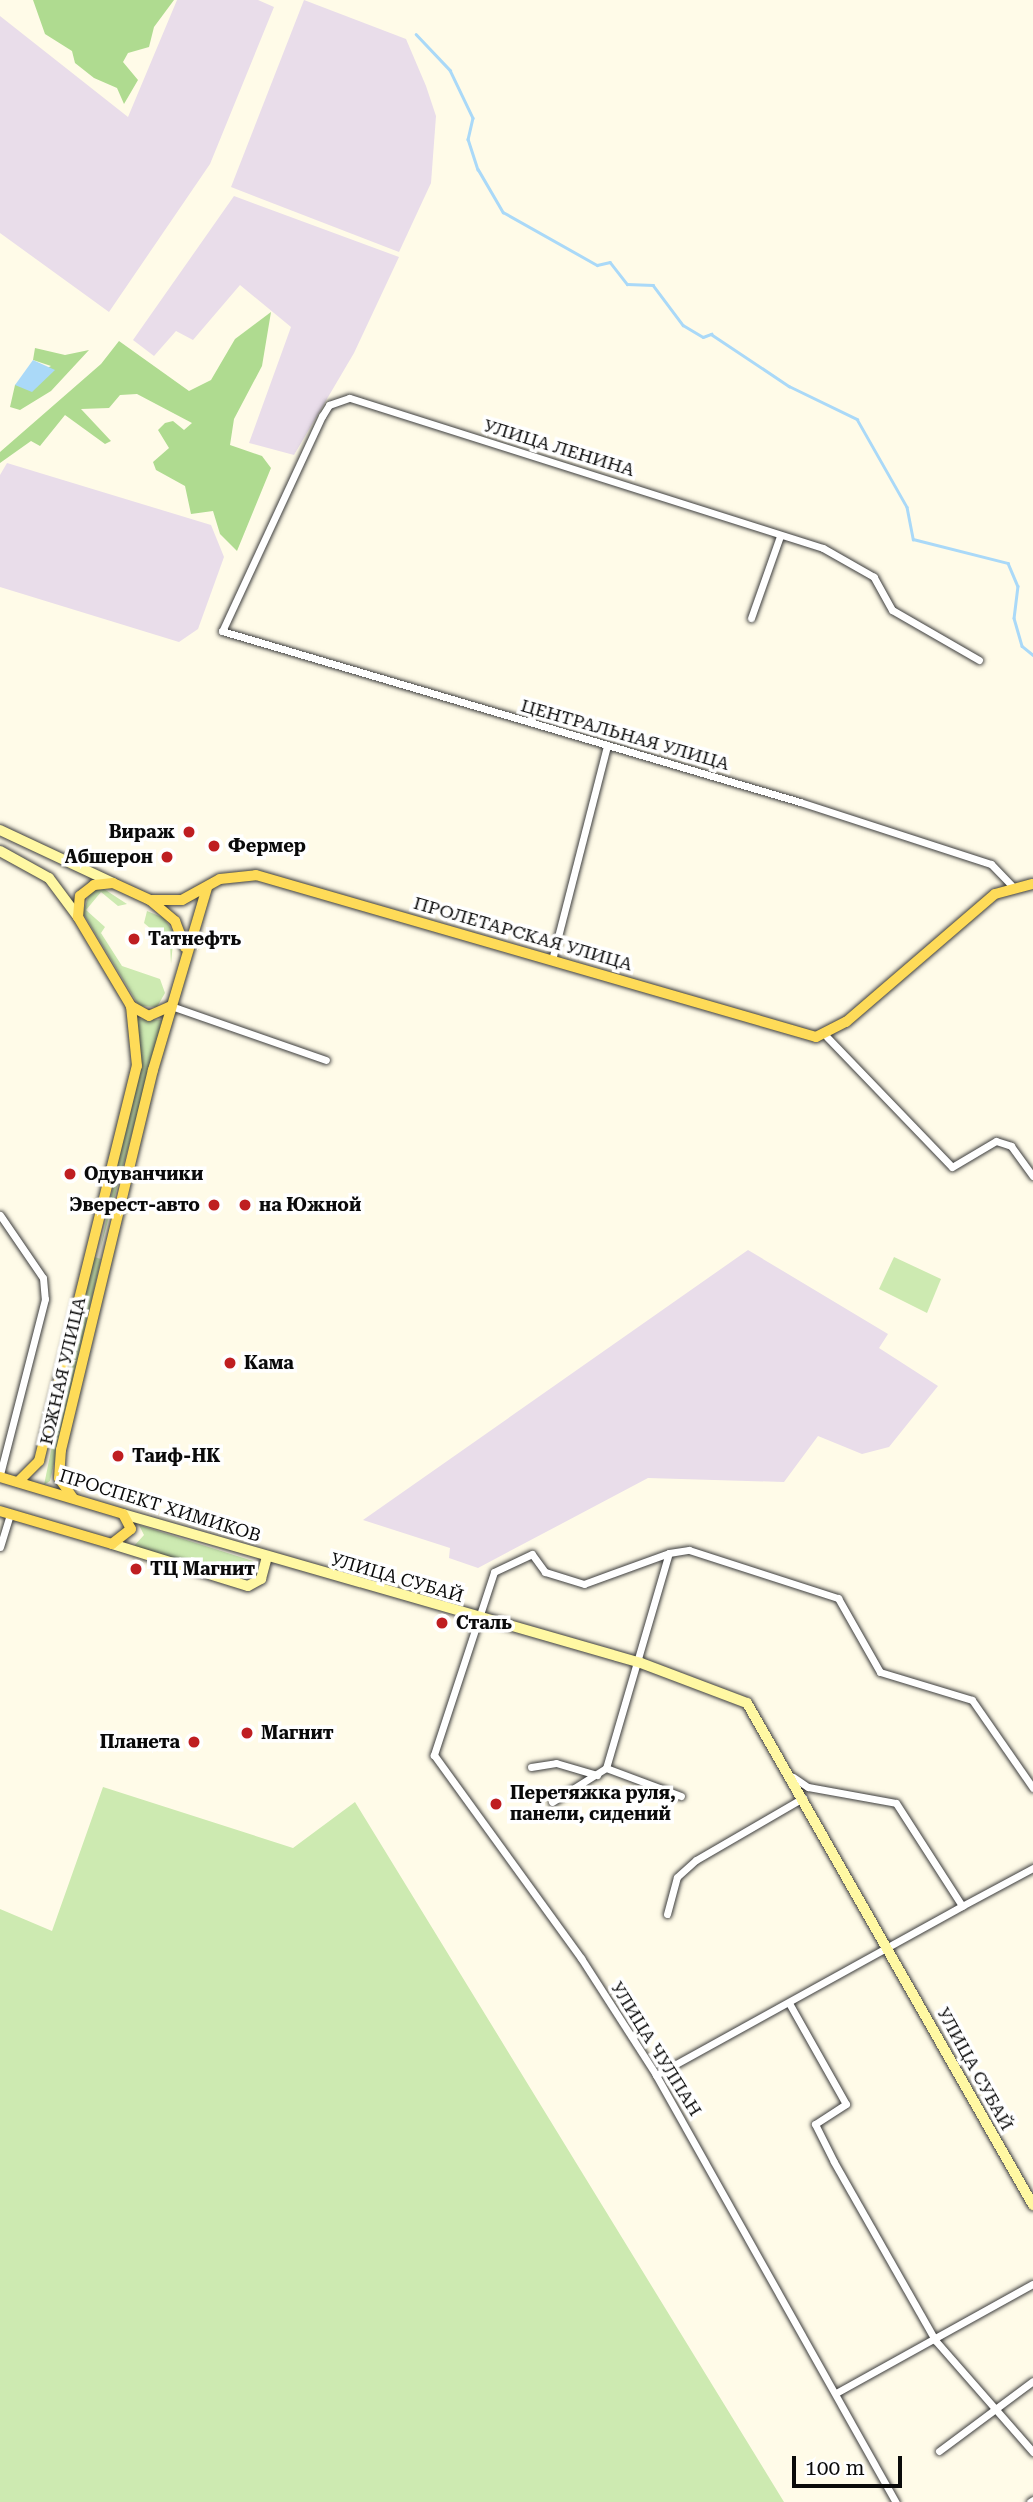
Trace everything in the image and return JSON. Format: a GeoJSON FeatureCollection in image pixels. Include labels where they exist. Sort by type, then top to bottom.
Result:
{"type":"FeatureCollection","features":[{"type":"Feature","properties":{"kind":"main road","name":"ПРОЛЕТАРСКАЯ УЛИЦА"},"geometry":{"type":"LineString","coordinates":[[150,900],[182,901],[231,875],[256,875],[827,1037]]}},
{"type":"Feature","properties":{"kind":"main road"},"geometry":{"type":"LineString","coordinates":[[171,1006],[149,1016],[131,1006],[78,917],[84,890],[113,883],[150,900],[174,921],[185,948]]}},
{"type":"Feature","properties":{"kind":"main road"},"geometry":{"type":"LineString","coordinates":[[827,1037],[968,913],[1011,885],[1033,884]]}},
{"type":"Feature","properties":{"kind":"main road"},"geometry":{"type":"LineString","coordinates":[[185,948],[209,885]]}},
{"type":"Feature","properties":{"kind":"main road","name":"ЮЖНАЯ УЛИЦА"},"geometry":{"type":"LineString","coordinates":[[73,1498],[59,1478],[61,1450],[185,948]]}},
{"type":"Feature","properties":{"kind":"main road","name":"ЮЖНАЯ УЛИЦА"},"geometry":{"type":"LineString","coordinates":[[18,1482],[39,1461],[137,1066],[131,1006]]}},
{"type":"Feature","properties":{"kind":"main road"},"geometry":{"type":"LineString","coordinates":[[91,1245],[100,1253],[110,1248]]}},
{"type":"Feature","properties":{"kind":"main road","name":"ПРОСПЕКТ ХИМИКОВ"},"geometry":{"type":"LineString","coordinates":[[0,1475],[123,1514]]}},
{"type":"Feature","properties":{"kind":"main road","name":"ПРОСПЕКТ ХИМИКОВ"},"geometry":{"type":"LineString","coordinates":[[5,1513],[112,1544]]}},
{"type":"Feature","properties":{"kind":"main road"},"geometry":{"type":"LineString","coordinates":[[112,1544],[130,1533],[123,1514]]}},
{"type":"Feature","properties":{"kind":"street","name":"УЛИЦА ЛЕНИНА"},"geometry":{"type":"LineString","coordinates":[[222,631],[329,405],[349,398],[823,548],[874,577],[892,610],[979,660]]}},
{"type":"Feature","properties":{"kind":"street"},"geometry":{"type":"LineString","coordinates":[[751,618],[780,536]]}},
{"type":"Feature","properties":{"kind":"street","name":"ЦЕНТРАЛЬНАЯ УЛИЦА"},"geometry":{"type":"LineString","coordinates":[[222,631],[991,864],[1011,885]]}},
{"type":"Feature","properties":{"kind":"street"},"geometry":{"type":"LineString","coordinates":[[552,960],[607,746]]}},
{"type":"Feature","properties":{"kind":"street"},"geometry":{"type":"LineString","coordinates":[[0,830],[113,883]]}},
{"type":"Feature","properties":{"kind":"street"},"geometry":{"type":"LineString","coordinates":[[0,851],[48,878],[78,917]]}},
{"type":"Feature","properties":{"kind":"street"},"geometry":{"type":"LineString","coordinates":[[171,1006],[326,1059]]}},
{"type":"Feature","properties":{"kind":"street"},"geometry":{"type":"LineString","coordinates":[[827,1037],[952,1167],[996,1141],[1011,1146],[1033,1176]]}},
{"type":"Feature","properties":{"kind":"street"},"geometry":{"type":"LineString","coordinates":[[0,1215],[43,1278],[45,1299],[0,1475]]}},
{"type":"Feature","properties":{"kind":"street"},"geometry":{"type":"LineString","coordinates":[[0,1547],[5,1513]]}},
{"type":"Feature","properties":{"kind":"street","name":"ПРОСПЕКТ ХИМИКОВ"},"geometry":{"type":"LineString","coordinates":[[112,1544],[248,1586],[261,1579],[267,1557],[123,1514]]}},
{"type":"Feature","properties":{"kind":"street"},"geometry":{"type":"LineString","coordinates":[[477,1618],[494,1572],[532,1554],[545,1572],[584,1584],[669,1553],[689,1550],[838,1598],[880,1672],[972,1700],[1033,1788]]}},
{"type":"Feature","properties":{"kind":"street"},"geometry":{"type":"LineString","coordinates":[[552,1802],[606,1768],[640,1663],[669,1553]]}},
{"type":"Feature","properties":{"kind":"street","name":"УЛИЦА СУБАЙ"},"geometry":{"type":"LineString","coordinates":[[267,1557],[640,1663],[747,1703],[793,1777],[1033,2205]]}},
{"type":"Feature","properties":{"kind":"street","name":"УЛИЦА ЧУЛПАН"},"geometry":{"type":"LineString","coordinates":[[477,1618],[435,1759],[581,1958],[656,2075],[896,2502]]}},
{"type":"Feature","properties":{"kind":"street"},"geometry":{"type":"LineString","coordinates":[[531,1767],[556,1763],[597,1775]]}},
{"type":"Feature","properties":{"kind":"street"},"geometry":{"type":"LineString","coordinates":[[606,1768],[681,1796]]}},
{"type":"Feature","properties":{"kind":"street"},"geometry":{"type":"LineString","coordinates":[[793,1777],[808,1787],[897,1803],[916,1824],[962,1906]]}},
{"type":"Feature","properties":{"kind":"street"},"geometry":{"type":"LineString","coordinates":[[667,1914],[677,1877],[712,1849],[803,1798]]}},
{"type":"Feature","properties":{"kind":"street"},"geometry":{"type":"LineString","coordinates":[[656,2075],[1033,1868]]}},
{"type":"Feature","properties":{"kind":"street"},"geometry":{"type":"LineString","coordinates":[[789,2003],[846,2104],[815,2123],[935,2340],[1033,2452]]}},
{"type":"Feature","properties":{"kind":"street"},"geometry":{"type":"LineString","coordinates":[[836,2393],[1033,2284]]}},
{"type":"Feature","properties":{"kind":"street"},"geometry":{"type":"LineString","coordinates":[[939,2451],[1033,2381]]}},
{"type":"Feature","properties":{"kind":"shaded area"},"geometry":{"type":"Polygon","coordinates":[[[177,0],[258,0],[274,7],[210,164],[109,312],[0,233],[0,16],[128,117],[177,0]]]}},
{"type":"Feature","properties":{"kind":"shaded area"},"geometry":{"type":"Polygon","coordinates":[[[304,0],[406,39],[426,86],[436,116],[431,183],[399,252],[231,187],[304,0]]]}},
{"type":"Feature","properties":{"kind":"shaded area"},"geometry":{"type":"Polygon","coordinates":[[[234,196],[399,257],[354,353],[294,455],[249,443],[291,327],[240,285],[193,340],[176,331],[154,356],[133,340],[234,196]]]}},
{"type":"Feature","properties":{"kind":"shaded area"},"geometry":{"type":"Polygon","coordinates":[[[7,463],[211,525],[224,557],[198,629],[179,642],[0,587],[0,475],[7,463]]]}},
{"type":"Feature","properties":{"kind":"shaded area"},"geometry":{"type":"Polygon","coordinates":[[[748,1250],[888,1334],[879,1348],[938,1386],[889,1447],[862,1454],[818,1436],[784,1482],[648,1478],[478,1568],[449,1558],[450,1548],[363,1520],[748,1250]]]}},
{"type":"Feature","properties":{"kind":"green space"},"geometry":{"type":"Polygon","coordinates":[[[33,0],[174,0],[154,27],[149,47],[128,53],[123,62],[138,80],[124,104],[117,88],[94,78],[75,63],[72,51],[45,34],[33,0]]]}},
{"type":"Feature","properties":{"kind":"green space"},"geometry":{"type":"Polygon","coordinates":[[[271,312],[262,366],[234,419],[230,445],[262,456],[271,468],[237,551],[220,534],[213,511],[191,514],[185,486],[156,470],[153,462],[169,448],[158,430],[165,423],[173,421],[184,430],[192,423],[137,394],[120,395],[109,408],[81,409],[111,441],[105,444],[65,415],[40,446],[31,441],[0,463],[0,452],[101,364],[119,341],[189,391],[211,380],[235,339],[271,312]]]}},
{"type":"Feature","properties":{"kind":"green space"},"geometry":{"type":"Polygon","coordinates":[[[35,348],[65,355],[89,350],[51,391],[20,410],[10,407],[15,385],[51,366],[33,360],[35,348]]]}},
{"type":"Feature","properties":{"kind":"green space"},"geometry":{"type":"Polygon","coordinates":[[[101,887],[127,904],[118,906],[101,892],[86,910],[105,927],[101,933],[122,966],[160,979],[165,993],[157,1007],[139,1006],[83,913],[90,891],[101,887]]]}},
{"type":"Feature","properties":{"kind":"green space"},"geometry":{"type":"Polygon","coordinates":[[[147,911],[164,918],[174,933],[171,964],[170,945],[144,923],[147,911]]]}},
{"type":"Feature","properties":{"kind":"green space"},"geometry":{"type":"Polygon","coordinates":[[[136,1019],[163,1020],[100,1250],[132,1094],[136,1019]]]}},
{"type":"Feature","properties":{"kind":"green space"},"geometry":{"type":"Polygon","coordinates":[[[91,1256],[101,1259],[50,1481],[44,1485],[91,1256]]]}},
{"type":"Feature","properties":{"kind":"green space"},"geometry":{"type":"Polygon","coordinates":[[[894,1257],[941,1279],[927,1313],[879,1289],[894,1257]]]}},
{"type":"Feature","properties":{"kind":"green space"},"geometry":{"type":"Polygon","coordinates":[[[139,1525],[253,1561],[255,1571],[243,1581],[134,1546],[144,1535],[139,1525]]]}},
{"type":"Feature","properties":{"kind":"green space"},"geometry":{"type":"Polygon","coordinates":[[[103,1787],[293,1848],[355,1802],[784,2502],[0,2502],[0,1909],[52,1931],[103,1787]]]}},
{"type":"Feature","properties":{"kind":"water"},"geometry":{"type":"Polygon","coordinates":[[[33,360],[55,370],[32,392],[15,385],[33,360]]]}},
{"type":"Feature","properties":{"kind":"waterway"},"geometry":{"type":"LineString","coordinates":[[416,34],[450,70],[473,118],[468,139],[478,169],[503,212],[597,265],[610,262],[627,284],[653,285],[683,325],[703,337],[711,334],[789,386],[857,419],[907,507],[913,539],[1008,563],[1018,586],[1014,618],[1022,646],[1033,655]]}},
{"type":"Feature","properties":{"kind":"place","name":"Вираж"},"geometry":{"type":"Point","coordinates":[189,832]}},
{"type":"Feature","properties":{"kind":"place","name":"Фермер"},"geometry":{"type":"Point","coordinates":[214,846]}},
{"type":"Feature","properties":{"kind":"place","name":"Абшерон"},"geometry":{"type":"Point","coordinates":[167,857]}},
{"type":"Feature","properties":{"kind":"place","name":"Татнефть"},"geometry":{"type":"Point","coordinates":[134,939]}},
{"type":"Feature","properties":{"kind":"place","name":"Одуванчики"},"geometry":{"type":"Point","coordinates":[70,1174]}},
{"type":"Feature","properties":{"kind":"place","name":"Эверест-авто"},"geometry":{"type":"Point","coordinates":[214,1205]}},
{"type":"Feature","properties":{"kind":"place","name":"на Южной"},"geometry":{"type":"Point","coordinates":[245,1205]}},
{"type":"Feature","properties":{"kind":"place","name":"Кама"},"geometry":{"type":"Point","coordinates":[230,1363]}},
{"type":"Feature","properties":{"kind":"place","name":"Таиф-НК"},"geometry":{"type":"Point","coordinates":[118,1456]}},
{"type":"Feature","properties":{"kind":"place","name":"ТЦ Магнит"},"geometry":{"type":"Point","coordinates":[136,1569]}},
{"type":"Feature","properties":{"kind":"place","name":"Сталь"},"geometry":{"type":"Point","coordinates":[442,1623]}},
{"type":"Feature","properties":{"kind":"place","name":"Магнит"},"geometry":{"type":"Point","coordinates":[247,1733]}},
{"type":"Feature","properties":{"kind":"place","name":"Планета"},"geometry":{"type":"Point","coordinates":[194,1742]}},
{"type":"Feature","properties":{"kind":"place","name":"Перетяжка руля, панели, сидений"},"geometry":{"type":"Point","coordinates":[496,1804]}}]}
